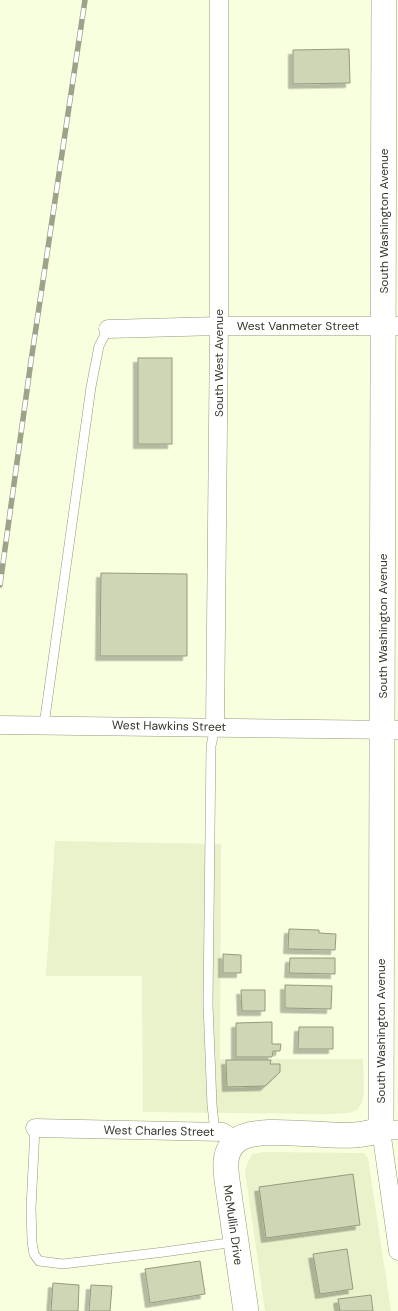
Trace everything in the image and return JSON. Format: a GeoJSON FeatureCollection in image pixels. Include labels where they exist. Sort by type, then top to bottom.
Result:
{"type":"FeatureCollection","features":[{"type":"Feature","properties":{"kind":"main road","name":"South Washington Avenue"},"geometry":{"type":"LineString","coordinates":[[384,0],[391,326],[390,730],[386,920],[389,1130]]}},
{"type":"Feature","properties":{"kind":"main road","name":"West Charles Street"},"geometry":{"type":"LineString","coordinates":[[226,1137],[268,1132],[356,1136],[389,1130]]}},
{"type":"Feature","properties":{"kind":"main road","name":"McMullin Drive"},"geometry":{"type":"LineString","coordinates":[[226,1137],[227,1152],[225,1166],[246,1311]]}},
{"type":"Feature","properties":{"kind":"street","name":"South West Avenue"},"geometry":{"type":"LineString","coordinates":[[215,727],[219,326],[219,0]]}},
{"type":"Feature","properties":{"kind":"street","name":"West Vanmeter Street"},"geometry":{"type":"LineString","coordinates":[[108,329],[219,326],[391,326]]}},
{"type":"Feature","properties":{"kind":"street","name":"West Hawkins Street"},"geometry":{"type":"LineString","coordinates":[[0,725],[390,730]]}},
{"type":"Feature","properties":{"kind":"street","name":"West Charles Street"},"geometry":{"type":"LineString","coordinates":[[35,1128],[226,1137]]}},
{"type":"Feature","properties":{"kind":"street","name":"South Washington Avenue"},"geometry":{"type":"LineString","coordinates":[[389,1130],[398,1251]]}},
{"type":"Feature","properties":{"kind":"lane"},"geometry":{"type":"LineString","coordinates":[[44,725],[91,386],[99,346],[108,329]]}},
{"type":"Feature","properties":{"kind":"lane"},"geometry":{"type":"LineString","coordinates":[[215,727],[211,746],[208,1004],[212,1105],[226,1137]]}},
{"type":"Feature","properties":{"kind":"lane"},"geometry":{"type":"LineString","coordinates":[[35,1128],[31,1208],[32,1242],[34,1254],[39,1261],[63,1264],[236,1241]]}},
{"type":"Feature","properties":{"kind":"shaded area"},"geometry":{"type":"Polygon","coordinates":[[[55,841],[221,844],[220,1059],[363,1059],[364,1092],[362,1102],[357,1110],[349,1113],[325,1114],[143,1112],[142,976],[46,976],[55,841]]]}},
{"type":"Feature","properties":{"kind":"shaded area"},"geometry":{"type":"Polygon","coordinates":[[[263,1152],[364,1153],[368,1158],[391,1311],[265,1311],[245,1171],[252,1154],[263,1152]]]}},
{"type":"Feature","properties":{"kind":"building"},"geometry":{"type":"Polygon","coordinates":[[[349,49],[350,83],[293,84],[293,50],[349,49]]]}},
{"type":"Feature","properties":{"kind":"building"},"geometry":{"type":"Polygon","coordinates":[[[138,358],[172,358],[172,444],[138,444],[138,358]]]}},
{"type":"Feature","properties":{"kind":"building"},"geometry":{"type":"Polygon","coordinates":[[[101,573],[187,574],[187,656],[100,656],[101,573]]]}},
{"type":"Feature","properties":{"kind":"building"},"geometry":{"type":"Polygon","coordinates":[[[289,929],[319,930],[319,933],[336,934],[335,950],[288,949],[289,929]]]}},
{"type":"Feature","properties":{"kind":"building"},"geometry":{"type":"Polygon","coordinates":[[[223,954],[241,955],[241,973],[223,973],[223,954]]]}},
{"type":"Feature","properties":{"kind":"building"},"geometry":{"type":"Polygon","coordinates":[[[290,958],[335,958],[335,974],[289,973],[290,958]]]}},
{"type":"Feature","properties":{"kind":"building"},"geometry":{"type":"Polygon","coordinates":[[[285,985],[332,986],[331,1009],[285,1008],[285,985]]]}},
{"type":"Feature","properties":{"kind":"building"},"geometry":{"type":"Polygon","coordinates":[[[241,990],[265,990],[265,1011],[242,1011],[241,990]]]}},
{"type":"Feature","properties":{"kind":"building"},"geometry":{"type":"Polygon","coordinates":[[[272,1022],[272,1044],[281,1044],[280,1051],[273,1051],[272,1057],[236,1057],[236,1023],[272,1022]]]}},
{"type":"Feature","properties":{"kind":"building"},"geometry":{"type":"Polygon","coordinates":[[[299,1027],[333,1027],[333,1049],[298,1049],[299,1027]]]}},
{"type":"Feature","properties":{"kind":"building"},"geometry":{"type":"Polygon","coordinates":[[[226,1060],[271,1060],[270,1064],[280,1064],[280,1072],[265,1086],[227,1087],[226,1060]]]}},
{"type":"Feature","properties":{"kind":"building"},"geometry":{"type":"Polygon","coordinates":[[[353,1174],[360,1225],[266,1238],[259,1187],[353,1174]]]}},
{"type":"Feature","properties":{"kind":"building"},"geometry":{"type":"Polygon","coordinates":[[[347,1249],[353,1289],[320,1294],[313,1254],[347,1249]]]}},
{"type":"Feature","properties":{"kind":"building"},"geometry":{"type":"Polygon","coordinates":[[[200,1261],[205,1294],[150,1303],[145,1269],[200,1261]]]}},
{"type":"Feature","properties":{"kind":"building"},"geometry":{"type":"Polygon","coordinates":[[[53,1283],[79,1285],[78,1311],[51,1311],[53,1283]]]}},
{"type":"Feature","properties":{"kind":"building"},"geometry":{"type":"Polygon","coordinates":[[[91,1285],[112,1286],[110,1311],[89,1311],[91,1285]]]}},
{"type":"Feature","properties":{"kind":"building"},"geometry":{"type":"Polygon","coordinates":[[[371,1295],[373,1311],[340,1311],[338,1299],[371,1295]]]}},
{"type":"Feature","properties":{"kind":"railway"},"geometry":{"type":"LineString","coordinates":[[0,585],[31,361],[85,0]]}}]}
